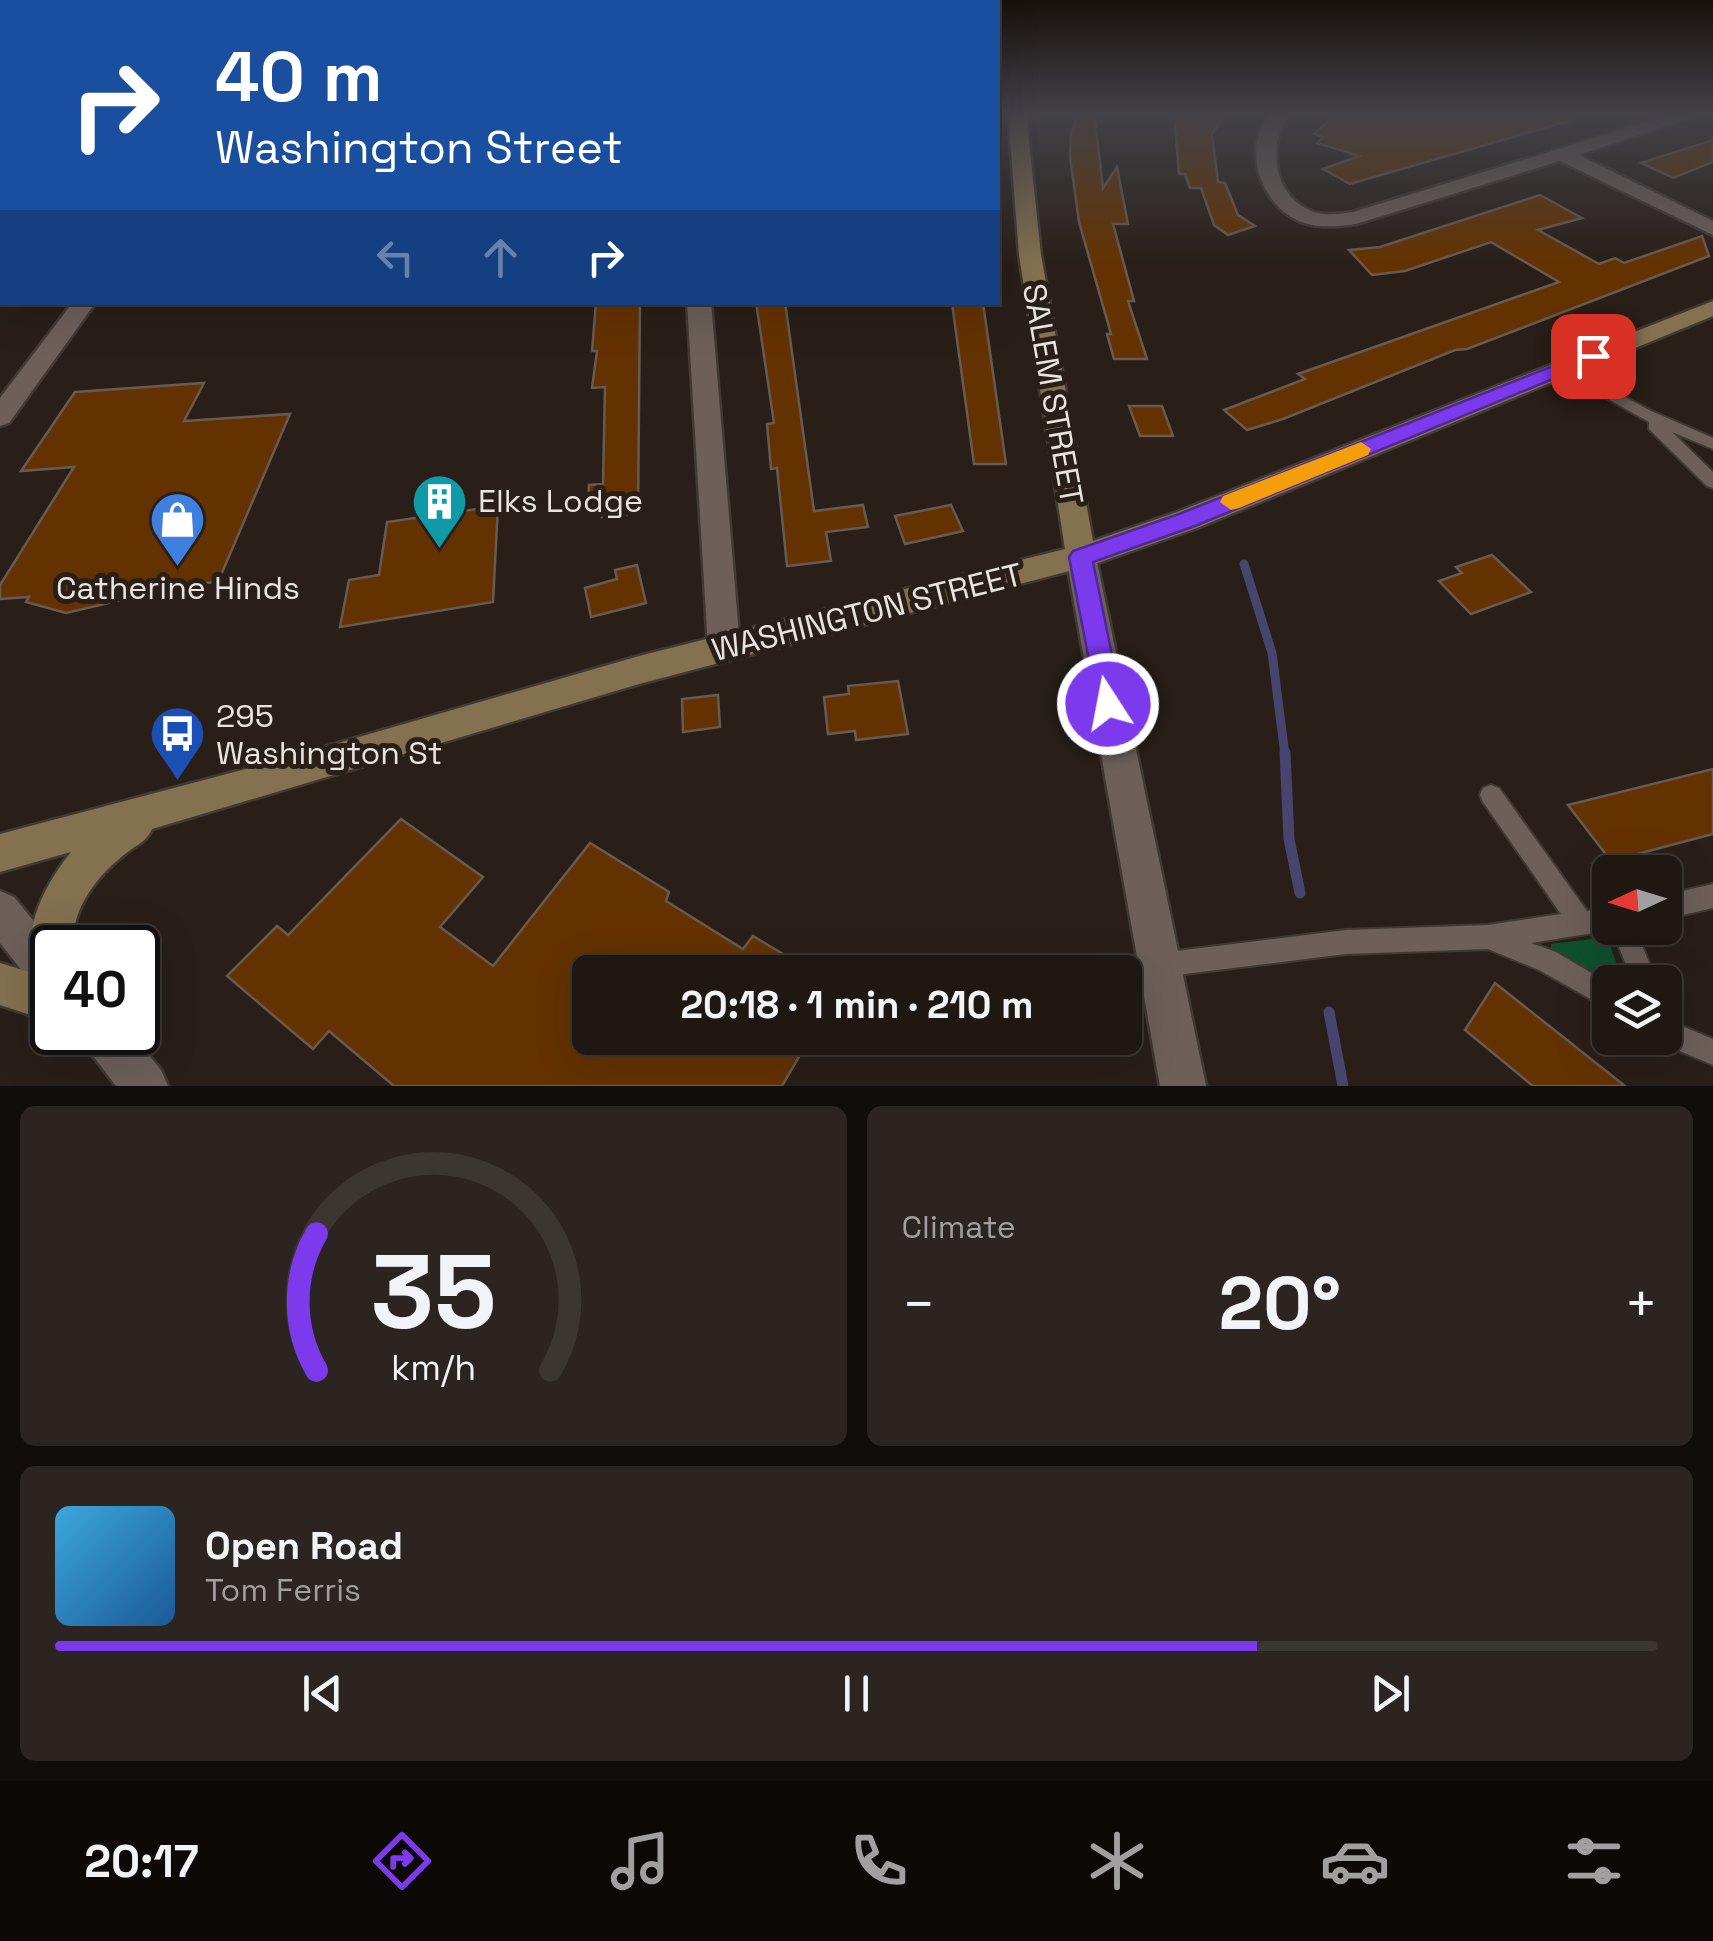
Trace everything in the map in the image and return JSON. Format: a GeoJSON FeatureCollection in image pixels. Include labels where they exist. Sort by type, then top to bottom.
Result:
{"type":"FeatureCollection","features":[{"type":"Feature","properties":{"kind":"main road","name":"SALEM STREET"},"geometry":{"type":"LineString","coordinates":[[1022,164],[1030,256],[1081,557]]}},
{"type":"Feature","properties":{"kind":"main road","name":"WASHINGTON STREET"},"geometry":{"type":"LineString","coordinates":[[0,853],[724,647],[1081,557],[1187,520],[1713,308]]}},
{"type":"Feature","properties":{"kind":"main road"},"geometry":{"type":"LineString","coordinates":[[54,925],[54,915],[69,884],[108,843],[162,810]]}},
{"type":"Feature","properties":{"kind":"main road"},"geometry":{"type":"LineString","coordinates":[[0,984],[30,994]]}},
{"type":"Feature","properties":{"kind":"street"},"geometry":{"type":"LineString","coordinates":[[1268,164],[1285,201],[1314,218],[1356,218],[1530,164]]}},
{"type":"Feature","properties":{"kind":"street"},"geometry":{"type":"LineString","coordinates":[[1580,164],[1713,230]]}},
{"type":"Feature","properties":{"kind":"street"},"geometry":{"type":"LineString","coordinates":[[0,417],[83,305]]}},
{"type":"Feature","properties":{"kind":"street"},"geometry":{"type":"LineString","coordinates":[[699,305],[724,647]]}},
{"type":"Feature","properties":{"kind":"street","name":"SALEM STREET"},"geometry":{"type":"LineString","coordinates":[[1081,557],[1183,1086]]}},
{"type":"Feature","properties":{"kind":"street"},"geometry":{"type":"LineString","coordinates":[[0,911],[30,948]]}},
{"type":"Feature","properties":{"kind":"street"},"geometry":{"type":"LineString","coordinates":[[119,1055],[145,1086]]}},
{"type":"Feature","properties":{"kind":"lane"},"geometry":{"type":"LineString","coordinates":[[1563,368],[1644,414],[1713,444]]}},
{"type":"Feature","properties":{"kind":"lane"},"geometry":{"type":"LineString","coordinates":[[1644,414],[1713,482]]}},
{"type":"Feature","properties":{"kind":"lane"},"geometry":{"type":"LineString","coordinates":[[1491,794],[1582,924]]}},
{"type":"Feature","properties":{"kind":"lane"},"geometry":{"type":"LineString","coordinates":[[1682,902],[1713,896]]}},
{"type":"Feature","properties":{"kind":"lane"},"geometry":{"type":"LineString","coordinates":[[1160,965],[1346,942],[1488,937],[1592,922]]}},
{"type":"Feature","properties":{"kind":"lane"},"geometry":{"type":"LineString","coordinates":[[1488,937],[1547,961],[1592,987]]}},
{"type":"Feature","properties":{"kind":"lane"},"geometry":{"type":"LineString","coordinates":[[1682,1038],[1713,1052]]}},
{"type":"Feature","properties":{"kind":"green space"},"geometry":{"type":"Polygon","coordinates":[[[1592,939],[1592,945],[1610,945],[1617,965],[1592,965],[1592,976],[1551,948],[1551,944],[1592,939]]]}},
{"type":"Feature","properties":{"kind":"building"},"geometry":{"type":"Polygon","coordinates":[[[1071,164],[1100,164],[1103,188],[1117,167],[1128,224],[1113,224],[1134,301],[1128,301],[1147,359],[1114,359],[1107,334],[1111,334],[1079,222],[1071,164]]]}},
{"type":"Feature","properties":{"kind":"building"},"geometry":{"type":"Polygon","coordinates":[[[1178,164],[1216,164],[1218,182],[1225,183],[1238,215],[1255,226],[1228,235],[1214,225],[1201,188],[1190,188],[1185,174],[1179,174],[1178,164]]]}},
{"type":"Feature","properties":{"kind":"building"},"geometry":{"type":"Polygon","coordinates":[[[1338,164],[1421,164],[1350,184],[1323,169],[1338,164]]]}},
{"type":"Feature","properties":{"kind":"building"},"geometry":{"type":"Polygon","coordinates":[[[1642,164],[1709,164],[1673,178],[1642,164]]]}},
{"type":"Feature","properties":{"kind":"building"},"geometry":{"type":"Polygon","coordinates":[[[1540,195],[1582,218],[1538,230],[1599,264],[1615,258],[1624,263],[1702,236],[1709,256],[1283,419],[1247,430],[1224,410],[1305,379],[1298,374],[1559,282],[1491,242],[1405,271],[1372,275],[1349,250],[1380,247],[1540,195]]]}},
{"type":"Feature","properties":{"kind":"building"},"geometry":{"type":"Polygon","coordinates":[[[596,305],[640,305],[638,514],[602,517],[603,510],[588,512],[589,485],[603,484],[605,387],[592,388],[597,351],[592,351],[596,305]]]}},
{"type":"Feature","properties":{"kind":"building"},"geometry":{"type":"Polygon","coordinates":[[[756,305],[785,305],[814,511],[863,505],[868,527],[826,532],[831,561],[787,566],[777,468],[771,469],[767,424],[774,423],[756,305]]]}},
{"type":"Feature","properties":{"kind":"building"},"geometry":{"type":"Polygon","coordinates":[[[952,305],[983,305],[1006,464],[974,464],[952,305]]]}},
{"type":"Feature","properties":{"kind":"building"},"geometry":{"type":"Polygon","coordinates":[[[204,383],[184,421],[290,414],[218,582],[128,589],[122,600],[66,613],[26,602],[29,597],[0,599],[0,585],[74,467],[21,471],[75,392],[204,383]]]}},
{"type":"Feature","properties":{"kind":"building"},"geometry":{"type":"Polygon","coordinates":[[[1129,406],[1162,406],[1173,436],[1140,436],[1129,406]]]}},
{"type":"Feature","properties":{"kind":"building"},"geometry":{"type":"Polygon","coordinates":[[[951,505],[963,531],[905,544],[895,516],[951,505]]]}},
{"type":"Feature","properties":{"kind":"building","name":"Elks Lodge"},"geometry":{"type":"Polygon","coordinates":[[[498,506],[493,602],[340,627],[349,580],[379,575],[387,522],[498,506]]]}},
{"type":"Feature","properties":{"kind":"building"},"geometry":{"type":"Polygon","coordinates":[[[1492,555],[1531,592],[1471,614],[1439,581],[1462,573],[1456,567],[1492,555]]]}},
{"type":"Feature","properties":{"kind":"building"},"geometry":{"type":"Polygon","coordinates":[[[637,565],[646,603],[591,617],[585,588],[617,579],[615,570],[637,565]]]}},
{"type":"Feature","properties":{"kind":"building"},"geometry":{"type":"Polygon","coordinates":[[[898,681],[908,734],[856,740],[855,731],[828,734],[824,697],[849,694],[848,686],[898,681]]]}},
{"type":"Feature","properties":{"kind":"building"},"geometry":{"type":"Polygon","coordinates":[[[718,695],[720,727],[683,732],[682,699],[718,695]]]}},
{"type":"Feature","properties":{"kind":"building"},"geometry":{"type":"Polygon","coordinates":[[[1713,769],[1713,834],[1634,855],[1606,855],[1568,805],[1713,769]]]}},
{"type":"Feature","properties":{"kind":"building"},"geometry":{"type":"Polygon","coordinates":[[[401,819],[483,877],[440,927],[493,966],[590,843],[669,892],[666,901],[743,949],[753,936],[785,955],[572,955],[572,1055],[800,1055],[782,1086],[394,1086],[329,1031],[313,1049],[227,976],[277,926],[288,935],[401,819]]]}},
{"type":"Feature","properties":{"kind":"building"},"geometry":{"type":"Polygon","coordinates":[[[1495,983],[1625,1086],[1533,1086],[1465,1030],[1495,983]]]}},
{"type":"Feature","properties":{"kind":"waterway"},"geometry":{"type":"LineString","coordinates":[[1244,564],[1272,653],[1285,755]]}},
{"type":"Feature","properties":{"kind":"waterway"},"geometry":{"type":"LineString","coordinates":[[1285,752],[1289,839],[1300,893]]}},
{"type":"Feature","properties":{"kind":"waterway"},"geometry":{"type":"LineString","coordinates":[[1329,1012],[1343,1086]]}},
{"type":"Feature","properties":{"kind":"slow traffic"},"geometry":{"type":"LineString","coordinates":[[1231,502],[1361,449]]}},
{"type":"Feature","properties":{"kind":"place","name":"Elks Lodge"},"geometry":{"type":"Point","coordinates":[439,550]}},
{"type":"Feature","properties":{"kind":"place","name":"Catherine Hinds"},"geometry":{"type":"Point","coordinates":[178,568]}},
{"type":"Feature","properties":{"kind":"place","name":"295 Washington St"},"geometry":{"type":"Point","coordinates":[177,783]}},
{"type":"Feature","properties":{"kind":"route"},"geometry":{"type":"LineString","coordinates":[[1108,704],[1081,557],[1187,520],[1593,356]]}}]}
